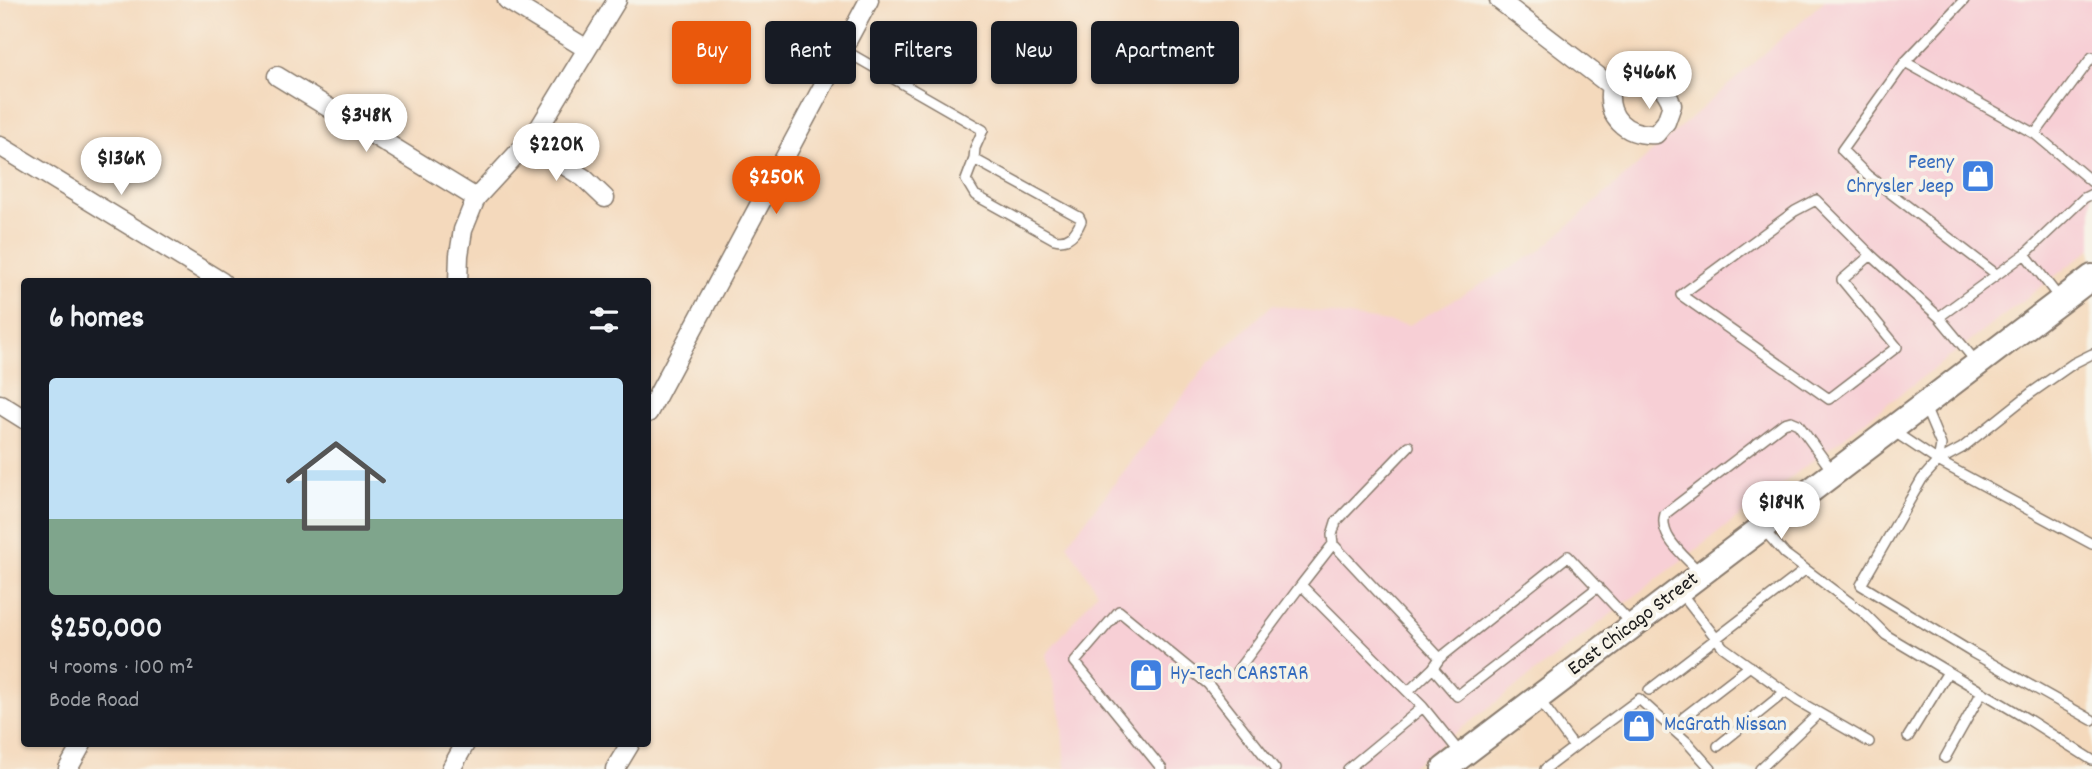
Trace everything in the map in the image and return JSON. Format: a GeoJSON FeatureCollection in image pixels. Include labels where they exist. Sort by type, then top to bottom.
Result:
{"type":"FeatureCollection","features":[{"type":"Feature","properties":{"kind":"main road","name":"East Chicago Street"},"geometry":{"type":"LineString","coordinates":[[1453,762],[2092,277]]}},
{"type":"Feature","properties":{"kind":"street"},"geometry":{"type":"LineString","coordinates":[[507,0],[587,49]]}},
{"type":"Feature","properties":{"kind":"street"},"geometry":{"type":"LineString","coordinates":[[458,278],[463,230],[476,198],[529,143],[617,0]]}},
{"type":"Feature","properties":{"kind":"street"},"geometry":{"type":"LineString","coordinates":[[856,24],[869,0]]}},
{"type":"Feature","properties":{"kind":"street"},"geometry":{"type":"LineString","coordinates":[[1499,0],[1611,86]]}},
{"type":"Feature","properties":{"kind":"street"},"geometry":{"type":"LineString","coordinates":[[277,76],[476,198]]}},
{"type":"Feature","properties":{"kind":"street"},"geometry":{"type":"LineString","coordinates":[[651,406],[824,84]]}},
{"type":"Feature","properties":{"kind":"street"},"geometry":{"type":"LineString","coordinates":[[529,143],[584,177],[605,198]]}},
{"type":"Feature","properties":{"kind":"street"},"geometry":{"type":"LineString","coordinates":[[0,146],[215,278]]}},
{"type":"Feature","properties":{"kind":"street"},"geometry":{"type":"LineString","coordinates":[[0,404],[21,417]]}},
{"type":"Feature","properties":{"kind":"street"},"geometry":{"type":"LineString","coordinates":[[68,769],[80,747]]}},
{"type":"Feature","properties":{"kind":"street"},"geometry":{"type":"LineString","coordinates":[[451,769],[463,747]]}},
{"type":"Feature","properties":{"kind":"street"},"geometry":{"type":"LineString","coordinates":[[615,769],[628,747]]}},
{"type":"Feature","properties":{"kind":"lane"},"geometry":{"type":"LineString","coordinates":[[1964,0],[1905,62],[1842,150],[1867,175],[1996,274]]}},
{"type":"Feature","properties":{"kind":"lane"},"geometry":{"type":"LineString","coordinates":[[2035,134],[2092,57]]}},
{"type":"Feature","properties":{"kind":"lane"},"geometry":{"type":"LineString","coordinates":[[856,58],[983,130],[966,180],[975,195],[1054,239],[1064,240],[1074,235],[1081,221],[1079,217],[974,159]]}},
{"type":"Feature","properties":{"kind":"lane"},"geometry":{"type":"LineString","coordinates":[[1905,62],[2035,134],[2092,182]]}},
{"type":"Feature","properties":{"kind":"lane"},"geometry":{"type":"LineString","coordinates":[[1939,317],[2025,254],[2084,198],[2092,194]]}},
{"type":"Feature","properties":{"kind":"lane"},"geometry":{"type":"LineString","coordinates":[[1871,255],[1842,280],[1897,347],[1829,399],[1681,295],[1795,211],[1816,200],[1939,317],[1978,364]]}},
{"type":"Feature","properties":{"kind":"lane"},"geometry":{"type":"LineString","coordinates":[[2025,254],[2061,301]]}},
{"type":"Feature","properties":{"kind":"lane"},"geometry":{"type":"LineString","coordinates":[[2092,355],[2074,363],[1962,448],[1938,461],[1922,478],[1861,585],[1985,660],[2092,720]]}},
{"type":"Feature","properties":{"kind":"lane"},"geometry":{"type":"LineString","coordinates":[[1924,404],[1941,445],[1938,461]]}},
{"type":"Feature","properties":{"kind":"lane"},"geometry":{"type":"LineString","coordinates":[[1701,574],[1666,534],[1662,523],[1665,514],[1697,489],[1784,423],[1791,421],[1798,424],[1833,473]]}},
{"type":"Feature","properties":{"kind":"lane"},"geometry":{"type":"LineString","coordinates":[[1891,429],[1938,461],[2092,544]]}},
{"type":"Feature","properties":{"kind":"lane"},"geometry":{"type":"LineString","coordinates":[[1409,446],[1336,522],[1332,535],[1333,544],[1440,658]]}},
{"type":"Feature","properties":{"kind":"lane"},"geometry":{"type":"LineString","coordinates":[[1762,528],[1785,554],[1864,613],[1886,635],[2092,760]]}},
{"type":"Feature","properties":{"kind":"lane"},"geometry":{"type":"LineString","coordinates":[[1237,671],[1333,544]]}},
{"type":"Feature","properties":{"kind":"lane"},"geometry":{"type":"LineString","coordinates":[[1408,692],[1440,658],[1568,556],[1634,626]]}},
{"type":"Feature","properties":{"kind":"lane"},"geometry":{"type":"LineString","coordinates":[[1649,690],[1805,570]]}},
{"type":"Feature","properties":{"kind":"lane"},"geometry":{"type":"LineString","coordinates":[[1301,585],[1423,708],[1453,762]]}},
{"type":"Feature","properties":{"kind":"lane"},"geometry":{"type":"LineString","coordinates":[[1433,667],[1457,696],[1598,587]]}},
{"type":"Feature","properties":{"kind":"lane"},"geometry":{"type":"LineString","coordinates":[[1678,590],[1716,639],[1785,692],[1869,742]]}},
{"type":"Feature","properties":{"kind":"lane"},"geometry":{"type":"LineString","coordinates":[[1162,769],[1074,662],[1118,611],[1208,684],[1275,769]]}},
{"type":"Feature","properties":{"kind":"lane"},"geometry":{"type":"LineString","coordinates":[[1684,717],[1750,666]]}},
{"type":"Feature","properties":{"kind":"lane"},"geometry":{"type":"LineString","coordinates":[[1908,737],[1948,672]]}},
{"type":"Feature","properties":{"kind":"lane"},"geometry":{"type":"LineString","coordinates":[[1718,746],[1785,692]]}},
{"type":"Feature","properties":{"kind":"lane"},"geometry":{"type":"LineString","coordinates":[[1945,758],[1982,692]]}},
{"type":"Feature","properties":{"kind":"lane"},"geometry":{"type":"LineString","coordinates":[[1538,698],[1574,747]]}},
{"type":"Feature","properties":{"kind":"lane"},"geometry":{"type":"LineString","coordinates":[[1545,769],[1639,699],[1687,741],[1711,769]]}},
{"type":"Feature","properties":{"kind":"lane"},"geometry":{"type":"LineString","coordinates":[[1348,769],[1423,708]]}},
{"type":"Feature","properties":{"kind":"lane"},"geometry":{"type":"LineString","coordinates":[[1760,769],[1819,713]]}},
{"type":"Feature","properties":{"kind":"shaded area"},"geometry":{"type":"Polygon","coordinates":[[[1825,0],[2092,0],[2092,248],[1408,769],[1065,769],[1061,714],[1046,655],[1097,592],[1067,544],[1207,365],[1272,305],[1409,325],[1540,251],[1825,0]]]}},
{"type":"Feature","properties":{"kind":"place","name":"Feeny Chrysler Jeep"},"geometry":{"type":"Point","coordinates":[1978,176]}},
{"type":"Feature","properties":{"kind":"place","name":"Hy-Tech CARSTAR"},"geometry":{"type":"Point","coordinates":[1146,675]}},
{"type":"Feature","properties":{"kind":"place","name":"McGrath Nissan"},"geometry":{"type":"Point","coordinates":[1639,726]}}]}
